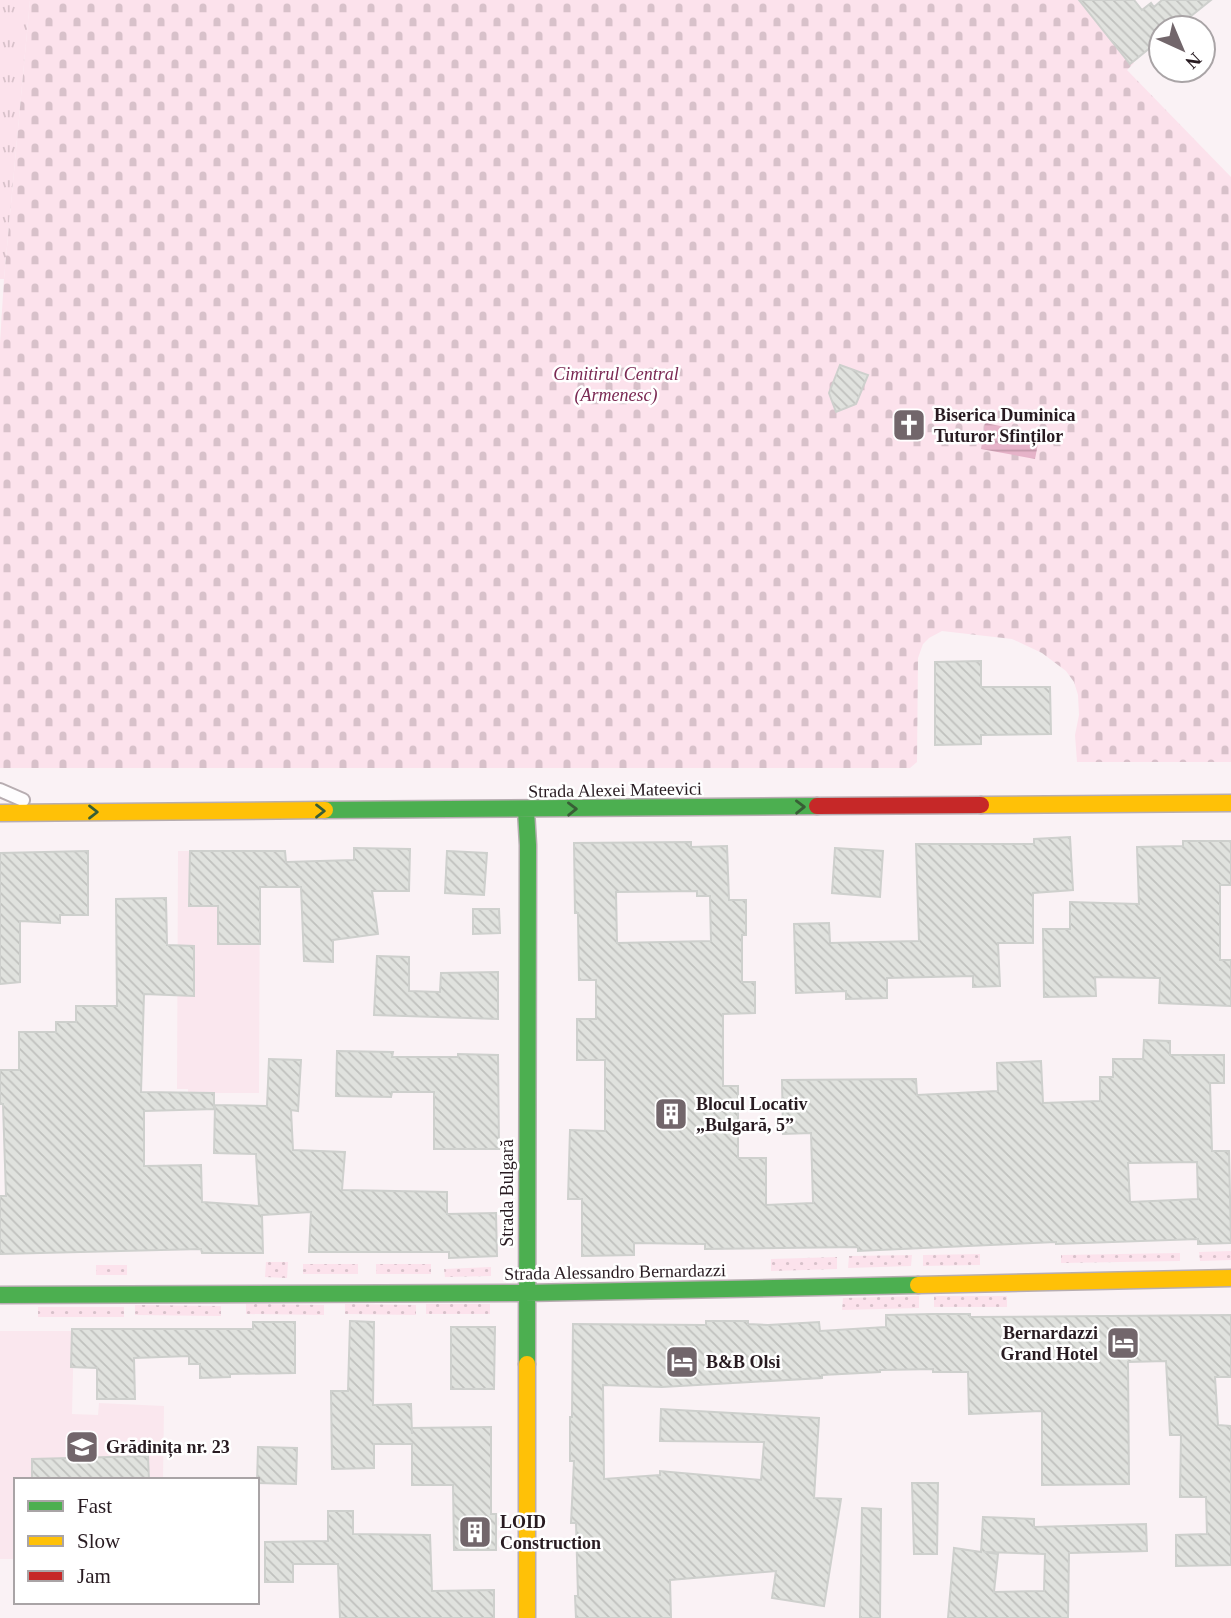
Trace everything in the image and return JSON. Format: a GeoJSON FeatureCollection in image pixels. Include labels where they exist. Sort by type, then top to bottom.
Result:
{"type":"FeatureCollection","features":[{"type":"Feature","properties":{"kind":"street","name":"Strada Alexei Mateevici"},"geometry":{"type":"LineString","coordinates":[[0,813],[1231,803]]}},
{"type":"Feature","properties":{"kind":"street","name":"Strada Bulgară"},"geometry":{"type":"LineString","coordinates":[[526,810],[527,1618]]}},
{"type":"Feature","properties":{"kind":"street","name":"Strada Alessandro Bernardazzi"},"geometry":{"type":"LineString","coordinates":[[0,1295],[525,1293],[1231,1278]]}},
{"type":"Feature","properties":{"kind":"lane"},"geometry":{"type":"LineString","coordinates":[[0,790],[52,813]]}},
{"type":"Feature","properties":{"kind":"shaded area"},"geometry":{"type":"Polygon","coordinates":[[[985,423],[1040,434],[1035,459],[981,449],[985,423]]]}},
{"type":"Feature","properties":{"kind":"shaded area"},"geometry":{"type":"Polygon","coordinates":[[[178,851],[260,851],[259,1093],[188,1093],[188,1089],[177,1089],[178,851]]]}},
{"type":"Feature","properties":{"kind":"shaded area","name":"Grădinița nr. 23"},"geometry":{"type":"Polygon","coordinates":[[[0,1331],[74,1331],[72,1414],[98,1415],[99,1403],[164,1406],[163,1478],[14,1478],[14,1559],[0,1559],[0,1331]]]}},
{"type":"Feature","properties":{"kind":"green space"},"geometry":{"type":"Polygon","coordinates":[[[0,0],[30,0],[4,279],[0,279],[0,0]]]}},
{"type":"Feature","properties":{"kind":"green space","name":"Cimitirul Central (Armenesc)"},"geometry":{"type":"Polygon","coordinates":[[[30,0],[1081,0],[1134,63],[1127,70],[1231,177],[1231,762],[1077,762],[1075,735],[1079,715],[1078,695],[1074,682],[1066,671],[1042,653],[1012,639],[942,631],[923,644],[918,658],[917,762],[910,768],[0,768],[0,343],[30,0]]]}},
{"type":"Feature","properties":{"kind":"green space"},"geometry":{"type":"Polygon","coordinates":[[[1231,1251],[1231,1260],[1200,1261],[1199,1252],[1231,1251]]]}},
{"type":"Feature","properties":{"kind":"green space"},"geometry":{"type":"Polygon","coordinates":[[[1180,1253],[1180,1261],[1061,1263],[1061,1255],[1180,1253]]]}},
{"type":"Feature","properties":{"kind":"green space"},"geometry":{"type":"Polygon","coordinates":[[[980,1254],[980,1265],[923,1266],[923,1255],[980,1254]]]}},
{"type":"Feature","properties":{"kind":"green space"},"geometry":{"type":"Polygon","coordinates":[[[912,1255],[911,1266],[848,1268],[849,1256],[912,1255]]]}},
{"type":"Feature","properties":{"kind":"green space"},"geometry":{"type":"Polygon","coordinates":[[[837,1257],[837,1269],[771,1271],[771,1259],[837,1257]]]}},
{"type":"Feature","properties":{"kind":"green space"},"geometry":{"type":"Polygon","coordinates":[[[266,1262],[288,1262],[287,1278],[265,1277],[266,1262]]]}},
{"type":"Feature","properties":{"kind":"green space"},"geometry":{"type":"Polygon","coordinates":[[[303,1264],[358,1264],[358,1274],[303,1274],[303,1264]]]}},
{"type":"Feature","properties":{"kind":"green space"},"geometry":{"type":"Polygon","coordinates":[[[376,1264],[431,1264],[431,1274],[376,1274],[376,1264]]]}},
{"type":"Feature","properties":{"kind":"green space"},"geometry":{"type":"Polygon","coordinates":[[[96,1265],[127,1265],[127,1275],[96,1275],[96,1265]]]}},
{"type":"Feature","properties":{"kind":"green space"},"geometry":{"type":"Polygon","coordinates":[[[491,1267],[491,1276],[445,1277],[444,1269],[491,1267]]]}},
{"type":"Feature","properties":{"kind":"green space"},"geometry":{"type":"Polygon","coordinates":[[[919,1296],[919,1308],[842,1310],[843,1298],[919,1296]]]}},
{"type":"Feature","properties":{"kind":"green space"},"geometry":{"type":"Polygon","coordinates":[[[934,1296],[1007,1296],[1007,1307],[934,1307],[934,1296]]]}},
{"type":"Feature","properties":{"kind":"green space"},"geometry":{"type":"Polygon","coordinates":[[[246,1304],[324,1305],[324,1315],[246,1314],[246,1304]]]}},
{"type":"Feature","properties":{"kind":"green space"},"geometry":{"type":"Polygon","coordinates":[[[345,1304],[416,1305],[416,1315],[345,1314],[345,1304]]]}},
{"type":"Feature","properties":{"kind":"green space"},"geometry":{"type":"Polygon","coordinates":[[[426,1304],[490,1304],[490,1314],[426,1314],[426,1304]]]}},
{"type":"Feature","properties":{"kind":"green space"},"geometry":{"type":"Polygon","coordinates":[[[135,1305],[221,1306],[221,1316],[135,1315],[135,1305]]]}},
{"type":"Feature","properties":{"kind":"green space"},"geometry":{"type":"Polygon","coordinates":[[[38,1307],[124,1307],[124,1317],[38,1317],[38,1307]]]}},
{"type":"Feature","properties":{"kind":"building"},"geometry":{"type":"Polygon","coordinates":[[[1079,0],[1134,0],[1142,10],[1151,3],[1154,7],[1162,0],[1211,0],[1194,14],[1147,14],[1147,50],[1130,64],[1079,0]]]}},
{"type":"Feature","properties":{"kind":"building"},"geometry":{"type":"Polygon","coordinates":[[[840,365],[868,375],[856,404],[836,412],[829,393],[840,365]]]}},
{"type":"Feature","properties":{"kind":"building"},"geometry":{"type":"Polygon","coordinates":[[[981,661],[981,687],[1050,687],[1051,734],[981,735],[981,744],[935,745],[935,662],[981,661]]]}},
{"type":"Feature","properties":{"kind":"building"},"geometry":{"type":"Polygon","coordinates":[[[1070,837],[1073,890],[1033,893],[1033,943],[998,943],[1000,986],[973,987],[973,976],[887,978],[887,998],[846,999],[846,991],[796,993],[794,924],[829,923],[830,943],[919,941],[916,844],[1034,844],[1034,839],[1070,837]]]}},
{"type":"Feature","properties":{"kind":"building"},"geometry":{"type":"Polygon","coordinates":[[[1183,841],[1231,841],[1231,885],[1220,885],[1220,960],[1231,960],[1231,1006],[1159,1003],[1160,978],[1095,977],[1096,996],[1044,997],[1043,929],[1070,929],[1070,902],[1139,904],[1137,847],[1183,846],[1183,841]]]}},
{"type":"Feature","properties":{"kind":"building"},"geometry":{"type":"Polygon","coordinates":[[[691,842],[691,847],[727,846],[729,900],[746,900],[746,935],[742,935],[742,982],[755,982],[755,1013],[723,1014],[723,1086],[738,1086],[738,1158],[766,1158],[766,1205],[813,1203],[811,1133],[783,1134],[782,1080],[916,1079],[917,1095],[998,1091],[997,1063],[1041,1061],[1043,1103],[1100,1101],[1100,1077],[1113,1077],[1113,1059],[1143,1059],[1144,1040],[1170,1041],[1170,1055],[1224,1055],[1224,1083],[1210,1083],[1212,1151],[1229,1151],[1231,1243],[1198,1244],[1198,1239],[1056,1242],[858,1251],[858,1247],[705,1249],[705,1244],[634,1243],[634,1255],[582,1256],[582,1199],[568,1199],[570,1130],[605,1131],[605,1060],[577,1060],[577,1019],[596,1019],[596,980],[579,980],[574,843],[691,842]],[[697,891],[616,892],[617,943],[711,941],[710,896],[697,896],[697,891]],[[1197,1162],[1128,1163],[1130,1202],[1198,1199],[1197,1162]]]}},
{"type":"Feature","properties":{"kind":"building"},"geometry":{"type":"Polygon","coordinates":[[[354,848],[410,849],[409,891],[372,891],[378,934],[333,940],[333,962],[304,961],[301,887],[260,887],[260,944],[218,944],[218,906],[189,906],[190,851],[285,851],[286,862],[354,860],[354,848]]]}},
{"type":"Feature","properties":{"kind":"building"},"geometry":{"type":"Polygon","coordinates":[[[835,848],[883,851],[880,897],[832,893],[835,848]]]}},
{"type":"Feature","properties":{"kind":"building"},"geometry":{"type":"Polygon","coordinates":[[[88,851],[88,915],[60,915],[60,923],[20,921],[20,982],[0,984],[0,853],[88,851]]]}},
{"type":"Feature","properties":{"kind":"building"},"geometry":{"type":"Polygon","coordinates":[[[447,851],[487,853],[484,895],[445,893],[447,851]]]}},
{"type":"Feature","properties":{"kind":"building"},"geometry":{"type":"Polygon","coordinates":[[[166,898],[167,945],[194,946],[194,996],[144,994],[141,1092],[214,1093],[214,1109],[144,1111],[144,1166],[201,1165],[202,1202],[259,1206],[256,1154],[214,1153],[215,1105],[267,1106],[269,1059],[301,1060],[298,1111],[291,1110],[293,1150],[345,1152],[342,1190],[447,1192],[447,1214],[496,1213],[497,1256],[449,1258],[449,1252],[309,1252],[311,1212],[262,1215],[263,1253],[202,1253],[201,1249],[0,1254],[0,1196],[6,1196],[0,1070],[19,1070],[19,1032],[56,1032],[56,1022],[76,1022],[76,1006],[117,1006],[116,899],[166,898]]]}},
{"type":"Feature","properties":{"kind":"building"},"geometry":{"type":"Polygon","coordinates":[[[473,909],[499,909],[500,933],[473,934],[473,909]]]}},
{"type":"Feature","properties":{"kind":"building"},"geometry":{"type":"Polygon","coordinates":[[[377,956],[409,957],[409,991],[440,992],[441,973],[498,972],[498,1019],[374,1015],[377,956]]]}},
{"type":"Feature","properties":{"kind":"building"},"geometry":{"type":"Polygon","coordinates":[[[337,1051],[393,1052],[392,1057],[498,1055],[499,1149],[434,1149],[434,1092],[392,1092],[391,1097],[336,1096],[337,1051]]]}},
{"type":"Feature","properties":{"kind":"building"},"geometry":{"type":"Polygon","coordinates":[[[970,1314],[970,1317],[1231,1315],[1231,1377],[1215,1377],[1218,1425],[1231,1426],[1231,1565],[1176,1566],[1176,1535],[1207,1534],[1206,1497],[1180,1497],[1181,1435],[1170,1435],[1166,1361],[1128,1362],[1129,1484],[1042,1485],[1042,1411],[969,1414],[968,1372],[933,1372],[933,1369],[880,1370],[822,1375],[822,1378],[662,1387],[603,1385],[604,1479],[660,1475],[660,1471],[761,1480],[764,1442],[660,1441],[661,1409],[819,1418],[814,1498],[841,1499],[824,1606],[772,1598],[776,1571],[670,1580],[671,1618],[576,1618],[576,1523],[571,1523],[574,1461],[570,1461],[573,1324],[706,1325],[706,1321],[748,1321],[748,1324],[768,1325],[819,1322],[820,1331],[886,1327],[886,1315],[970,1314]]]}},
{"type":"Feature","properties":{"kind":"building"},"geometry":{"type":"Polygon","coordinates":[[[350,1321],[374,1322],[373,1405],[411,1404],[412,1434],[412,1428],[491,1427],[491,1514],[496,1514],[496,1550],[454,1550],[453,1485],[412,1485],[412,1444],[374,1444],[374,1468],[332,1469],[331,1391],[348,1391],[350,1321]]]}},
{"type":"Feature","properties":{"kind":"building"},"geometry":{"type":"Polygon","coordinates":[[[253,1322],[295,1322],[295,1373],[230,1374],[230,1377],[200,1378],[200,1364],[189,1364],[189,1356],[134,1358],[135,1399],[97,1399],[97,1368],[71,1367],[72,1329],[253,1329],[253,1322]]]}},
{"type":"Feature","properties":{"kind":"building"},"geometry":{"type":"Polygon","coordinates":[[[451,1327],[495,1327],[494,1389],[451,1389],[451,1327]]]}},
{"type":"Feature","properties":{"kind":"building"},"geometry":{"type":"Polygon","coordinates":[[[258,1447],[297,1448],[296,1484],[259,1483],[258,1447]]]}},
{"type":"Feature","properties":{"kind":"building"},"geometry":{"type":"Polygon","coordinates":[[[148,1456],[149,1478],[32,1478],[32,1459],[148,1456]]]}},
{"type":"Feature","properties":{"kind":"building"},"geometry":{"type":"Polygon","coordinates":[[[912,1483],[938,1483],[937,1554],[914,1554],[912,1483]]]}},
{"type":"Feature","properties":{"kind":"building"},"geometry":{"type":"Polygon","coordinates":[[[862,1508],[881,1509],[880,1618],[860,1618],[862,1508]]]}},
{"type":"Feature","properties":{"kind":"building"},"geometry":{"type":"Polygon","coordinates":[[[328,1511],[353,1511],[353,1534],[430,1535],[432,1591],[494,1590],[494,1618],[340,1618],[338,1564],[293,1564],[293,1582],[265,1582],[265,1542],[328,1541],[328,1511]]]}},
{"type":"Feature","properties":{"kind":"building"},"geometry":{"type":"Polygon","coordinates":[[[983,1517],[1034,1519],[1034,1527],[1146,1524],[1147,1551],[1069,1553],[1068,1618],[948,1618],[954,1548],[981,1552],[983,1517]],[[984,1552],[998,1554],[994,1592],[1044,1591],[1045,1554],[984,1552]]]}},
{"type":"Feature","properties":{"kind":"traffic: fast"},"geometry":{"type":"LineString","coordinates":[[325,810],[817,806]]}},
{"type":"Feature","properties":{"kind":"traffic: fast"},"geometry":{"type":"LineString","coordinates":[[526,810],[527,1364]]}},
{"type":"Feature","properties":{"kind":"traffic: fast"},"geometry":{"type":"LineString","coordinates":[[0,1295],[525,1293],[918,1285]]}},
{"type":"Feature","properties":{"kind":"traffic: slow"},"geometry":{"type":"LineString","coordinates":[[981,805],[1231,803]]}},
{"type":"Feature","properties":{"kind":"traffic: slow"},"geometry":{"type":"LineString","coordinates":[[0,813],[325,810]]}},
{"type":"Feature","properties":{"kind":"traffic: slow"},"geometry":{"type":"LineString","coordinates":[[918,1285],[1231,1278]]}},
{"type":"Feature","properties":{"kind":"traffic: slow"},"geometry":{"type":"LineString","coordinates":[[527,1364],[527,1618]]}},
{"type":"Feature","properties":{"kind":"traffic: jam"},"geometry":{"type":"LineString","coordinates":[[817,806],[981,805]]}},
{"type":"Feature","properties":{"kind":"place","name":"Biserica Duminica Tuturor Sfinților"},"geometry":{"type":"Point","coordinates":[909,425]}},
{"type":"Feature","properties":{"kind":"place","name":"Blocul Locativ „Bulgară, 5”"},"geometry":{"type":"Point","coordinates":[671,1114]}},
{"type":"Feature","properties":{"kind":"place","name":"Bernardazzi Grand Hotel"},"geometry":{"type":"Point","coordinates":[1123,1343]}},
{"type":"Feature","properties":{"kind":"place","name":"B&B Olsi"},"geometry":{"type":"Point","coordinates":[682,1362]}},
{"type":"Feature","properties":{"kind":"place","name":"Grădinița nr. 23"},"geometry":{"type":"Point","coordinates":[82,1447]}},
{"type":"Feature","properties":{"kind":"place","name":"LOID Construction"},"geometry":{"type":"Point","coordinates":[475,1532]}}]}
